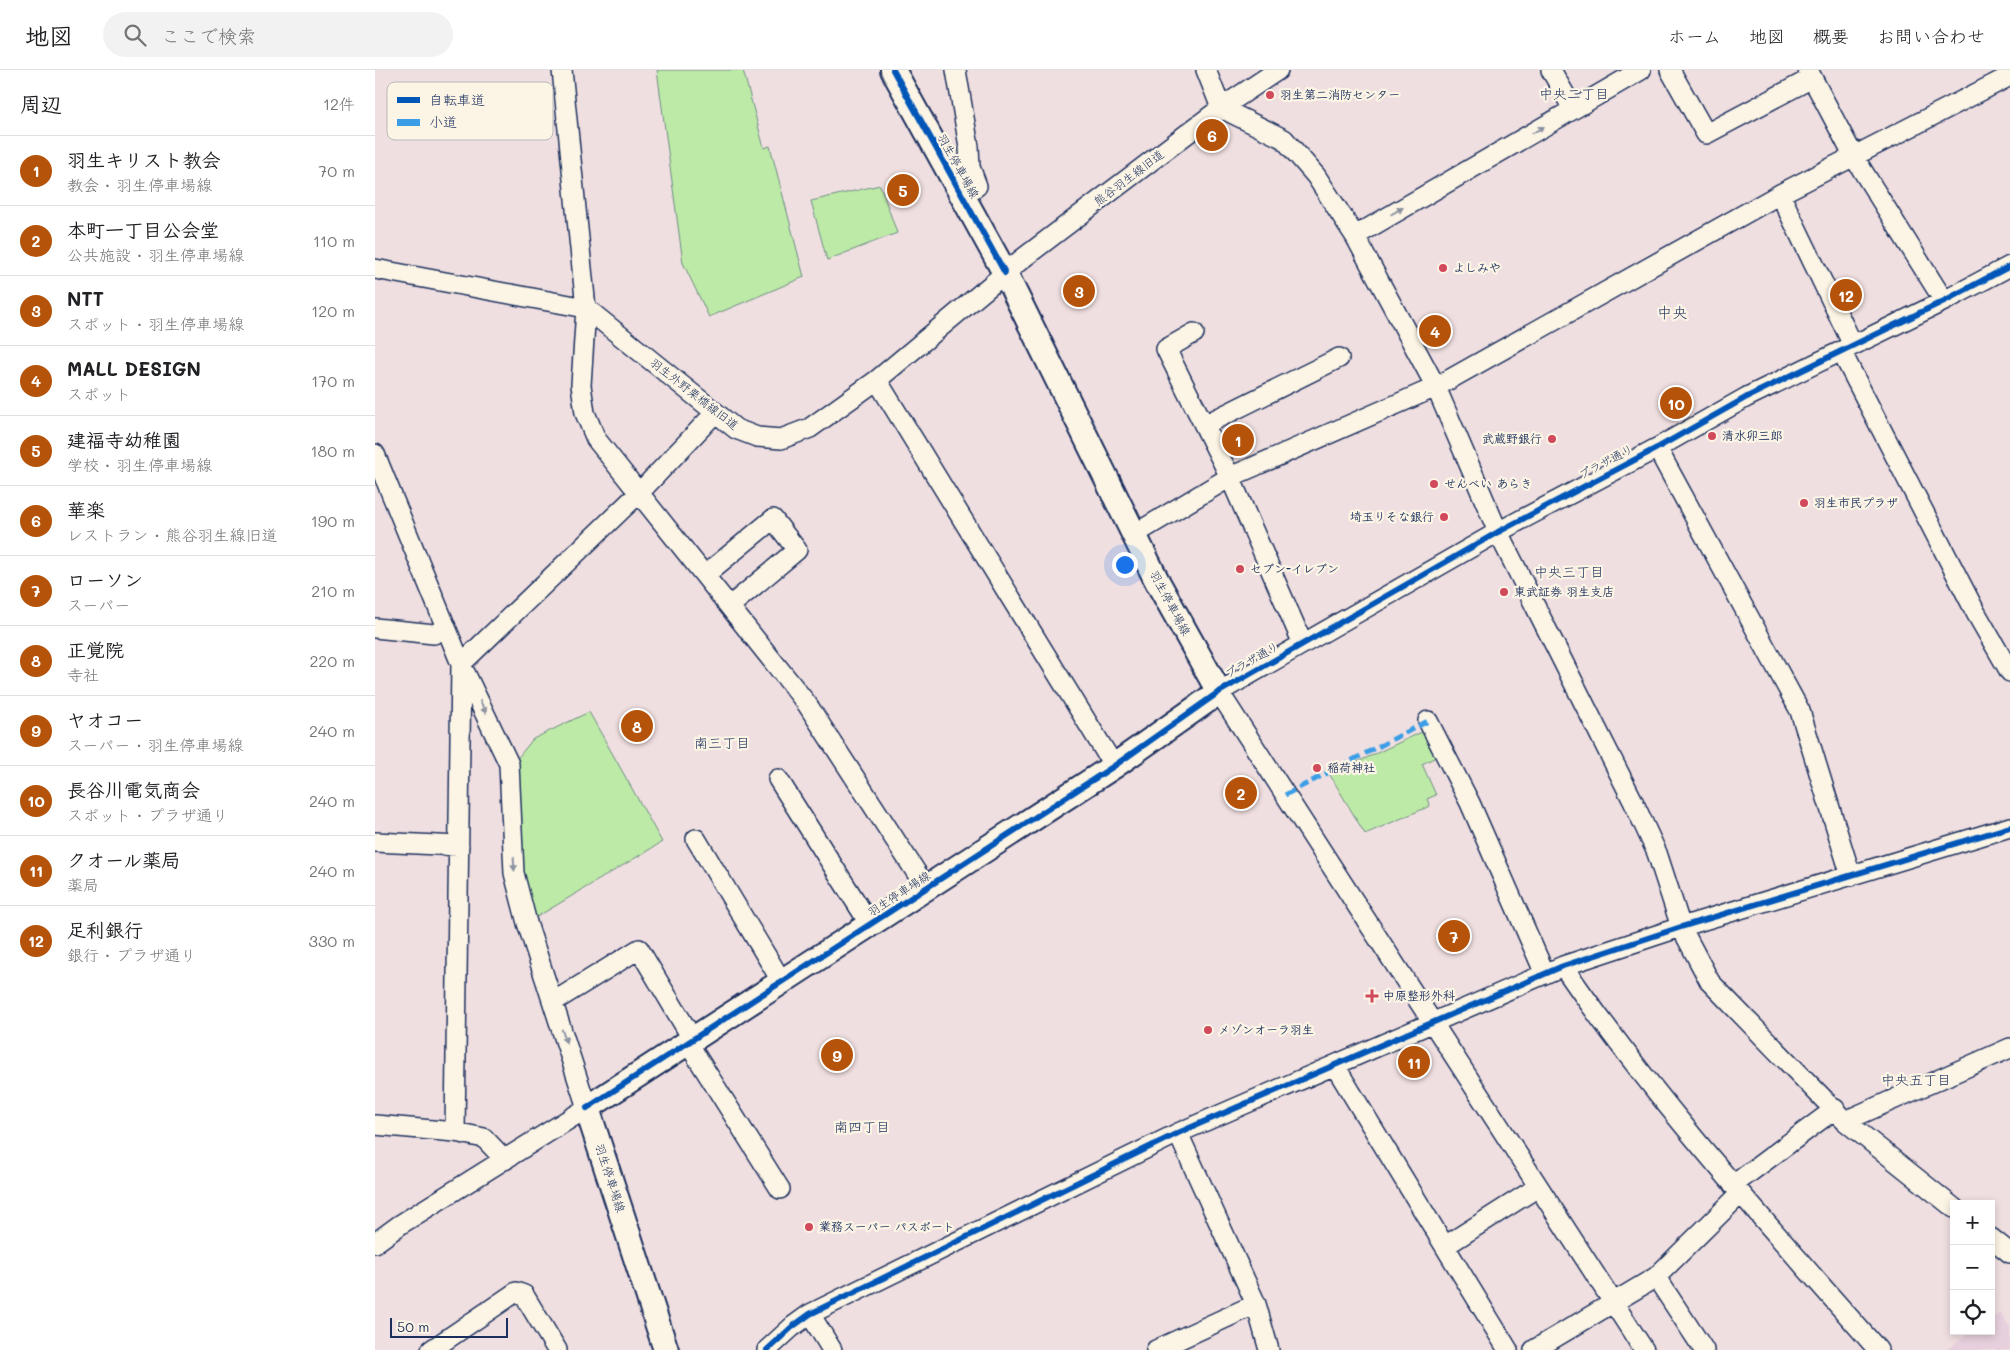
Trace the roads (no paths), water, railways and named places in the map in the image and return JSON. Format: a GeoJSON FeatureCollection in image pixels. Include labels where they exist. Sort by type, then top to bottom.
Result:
{"type":"FeatureCollection","features":[{"type":"Feature","properties":{"kind":"main road","name":"羽生停車場線"},"geometry":{"type":"LineString","coordinates":[[666,1350],[587,1108],[871,926],[1114,766],[1219,692],[1157,581],[1005,272],[893,70]]}},
{"type":"Feature","properties":{"kind":"street"},"geometry":{"type":"LineString","coordinates":[[562,70],[586,308],[581,385],[585,413],[596,439],[807,704],[927,889]]}},
{"type":"Feature","properties":{"kind":"street"},"geometry":{"type":"LineString","coordinates":[[956,70],[969,147],[970,167],[977,183],[977,186],[963,196]]}},
{"type":"Feature","properties":{"kind":"street"},"geometry":{"type":"LineString","coordinates":[[1206,70],[1221,108],[1283,139],[1316,176],[1355,236],[1436,387],[1498,532],[1633,801],[1657,853],[1681,927],[1710,982],[1840,1115],[1950,1205]]}},
{"type":"Feature","properties":{"kind":"street","name":"熊谷羽生線旧道"},"geometry":{"type":"LineString","coordinates":[[1005,272],[1221,108],[1278,70]]}},
{"type":"Feature","properties":{"kind":"street"},"geometry":{"type":"LineString","coordinates":[[1551,70],[1573,109]]}},
{"type":"Feature","properties":{"kind":"street"},"geometry":{"type":"LineString","coordinates":[[1355,236],[1641,70]]}},
{"type":"Feature","properties":{"kind":"street"},"geometry":{"type":"LineString","coordinates":[[1670,70],[1705,134],[1810,74],[1854,157],[1944,301]]}},
{"type":"Feature","properties":{"kind":"street"},"geometry":{"type":"LineString","coordinates":[[1135,534],[1230,477],[1436,387],[1780,194],[2010,76]]}},
{"type":"Feature","properties":{"kind":"street"},"geometry":{"type":"LineString","coordinates":[[1780,194],[1847,348],[1976,613],[2010,672]]}},
{"type":"Feature","properties":{"kind":"street","name":"プラザ通り"},"geometry":{"type":"LineString","coordinates":[[1219,692],[1498,532],[1657,448],[1747,397],[1944,301],[2010,266]]}},
{"type":"Feature","properties":{"kind":"street","name":"羽生外野栗橋線旧道"},"geometry":{"type":"LineString","coordinates":[[375,269],[586,308],[736,429],[757,437],[781,440],[810,428],[877,380],[1005,272]]}},
{"type":"Feature","properties":{"kind":"street"},"geometry":{"type":"LineString","coordinates":[[1194,333],[1166,349],[1230,477],[1303,644]]}},
{"type":"Feature","properties":{"kind":"street"},"geometry":{"type":"LineString","coordinates":[[1204,425],[1339,358]]}},
{"type":"Feature","properties":{"kind":"street"},"geometry":{"type":"LineString","coordinates":[[877,380],[1114,766]]}},
{"type":"Feature","properties":{"kind":"street"},"geometry":{"type":"LineString","coordinates":[[455,1132],[461,664],[640,492],[715,413]]}},
{"type":"Feature","properties":{"kind":"street"},"geometry":{"type":"LineString","coordinates":[[1657,448],[1799,711],[1851,876]]}},
{"type":"Feature","properties":{"kind":"street"},"geometry":{"type":"LineString","coordinates":[[375,454],[461,664],[509,764],[514,873],[527,923],[587,1108],[401,1224],[375,1243]]}},
{"type":"Feature","properties":{"kind":"street"},"geometry":{"type":"LineString","coordinates":[[705,574],[773,519],[797,550],[730,606]]}},
{"type":"Feature","properties":{"kind":"street"},"geometry":{"type":"LineString","coordinates":[[375,628],[434,634],[446,628]]}},
{"type":"Feature","properties":{"kind":"street"},"geometry":{"type":"LineString","coordinates":[[1219,692],[1644,1350]]}},
{"type":"Feature","properties":{"kind":"street"},"geometry":{"type":"LineString","coordinates":[[1428,721],[1470,803],[1545,974]]}},
{"type":"Feature","properties":{"kind":"street"},"geometry":{"type":"LineString","coordinates":[[778,779],[871,926]]}},
{"type":"Feature","properties":{"kind":"street"},"geometry":{"type":"LineString","coordinates":[[767,1350],[792,1327],[810,1314],[1179,1133],[1563,966],[1681,927],[2010,827]]}},
{"type":"Feature","properties":{"kind":"street"},"geometry":{"type":"LineString","coordinates":[[696,839],[782,982]]}},
{"type":"Feature","properties":{"kind":"street"},"geometry":{"type":"LineString","coordinates":[[375,842],[459,846]]}},
{"type":"Feature","properties":{"kind":"street"},"geometry":{"type":"LineString","coordinates":[[553,1002],[639,949],[691,1042],[779,1189]]}},
{"type":"Feature","properties":{"kind":"street"},"geometry":{"type":"LineString","coordinates":[[1563,966],[1607,1030],[1737,1189],[1878,1350]]}},
{"type":"Feature","properties":{"kind":"street"},"geometry":{"type":"LineString","coordinates":[[1534,1350],[1656,1277],[1737,1189],[1840,1115],[2010,1048]]}},
{"type":"Feature","properties":{"kind":"street"},"geometry":{"type":"LineString","coordinates":[[1335,1066],[1508,1350]]}},
{"type":"Feature","properties":{"kind":"street"},"geometry":{"type":"LineString","coordinates":[[375,1125],[455,1132],[483,1138],[505,1160]]}},
{"type":"Feature","properties":{"kind":"street"},"geometry":{"type":"LineString","coordinates":[[1179,1133],[1256,1304],[1269,1350]]}},
{"type":"Feature","properties":{"kind":"street"},"geometry":{"type":"LineString","coordinates":[[1445,1246],[1538,1187]]}},
{"type":"Feature","properties":{"kind":"street"},"geometry":{"type":"LineString","coordinates":[[1995,1241],[2010,1253]]}},
{"type":"Feature","properties":{"kind":"street"},"geometry":{"type":"LineString","coordinates":[[1656,1277],[1704,1350]]}},
{"type":"Feature","properties":{"kind":"street"},"geometry":{"type":"LineString","coordinates":[[431,1350],[516,1292],[524,1295],[557,1350]]}},
{"type":"Feature","properties":{"kind":"street"},"geometry":{"type":"LineString","coordinates":[[1156,1350],[1256,1304]]}},
{"type":"Feature","properties":{"kind":"street"},"geometry":{"type":"LineString","coordinates":[[810,1314],[832,1350]]}},
{"type":"Feature","properties":{"kind":"place","name":"羽生第二消防センター"},"geometry":{"type":"Point","coordinates":[1270,95]}},
{"type":"Feature","properties":{"kind":"place","name":"華楽"},"geometry":{"type":"Point","coordinates":[1212,135]}},
{"type":"Feature","properties":{"kind":"place","name":"建福寺幼稚園"},"geometry":{"type":"Point","coordinates":[903,190]}},
{"type":"Feature","properties":{"kind":"place","name":"よしみや"},"geometry":{"type":"Point","coordinates":[1443,268]}},
{"type":"Feature","properties":{"kind":"place","name":"NTT"},"geometry":{"type":"Point","coordinates":[1079,291]}},
{"type":"Feature","properties":{"kind":"place","name":"足利銀行"},"geometry":{"type":"Point","coordinates":[1846,295]}},
{"type":"Feature","properties":{"kind":"place","name":"MALL DESIGN"},"geometry":{"type":"Point","coordinates":[1435,331]}},
{"type":"Feature","properties":{"kind":"place","name":"長谷川電気商会"},"geometry":{"type":"Point","coordinates":[1676,403]}},
{"type":"Feature","properties":{"kind":"place","name":"清水卯三郎"},"geometry":{"type":"Point","coordinates":[1712,436]}},
{"type":"Feature","properties":{"kind":"place","name":"武蔵野銀行"},"geometry":{"type":"Point","coordinates":[1552,439]}},
{"type":"Feature","properties":{"kind":"place","name":"羽生キリスト教会"},"geometry":{"type":"Point","coordinates":[1238,440]}},
{"type":"Feature","properties":{"kind":"place","name":"せんべい あらき"},"geometry":{"type":"Point","coordinates":[1434,484]}},
{"type":"Feature","properties":{"kind":"place","name":"羽生市民プラザ"},"geometry":{"type":"Point","coordinates":[1804,503]}},
{"type":"Feature","properties":{"kind":"place","name":"埼玉りそな銀行"},"geometry":{"type":"Point","coordinates":[1444,517]}},
{"type":"Feature","properties":{"kind":"place","name":"セブン-イレブン"},"geometry":{"type":"Point","coordinates":[1240,569]}},
{"type":"Feature","properties":{"kind":"place","name":"東武証券 羽生支店"},"geometry":{"type":"Point","coordinates":[1504,592]}},
{"type":"Feature","properties":{"kind":"place","name":"正覚院"},"geometry":{"type":"Point","coordinates":[637,726]}},
{"type":"Feature","properties":{"kind":"place","name":"稲荷神社"},"geometry":{"type":"Point","coordinates":[1317,768]}},
{"type":"Feature","properties":{"kind":"place","name":"本町一丁目公会堂"},"geometry":{"type":"Point","coordinates":[1241,793]}},
{"type":"Feature","properties":{"kind":"place","name":"ローソン"},"geometry":{"type":"Point","coordinates":[1454,936]}},
{"type":"Feature","properties":{"kind":"place","name":"中原整形外科"},"geometry":{"type":"Point","coordinates":[1372,996]}},
{"type":"Feature","properties":{"kind":"place","name":"メゾンオーラ羽生"},"geometry":{"type":"Point","coordinates":[1208,1030]}},
{"type":"Feature","properties":{"kind":"place","name":"ヤオコー"},"geometry":{"type":"Point","coordinates":[837,1055]}},
{"type":"Feature","properties":{"kind":"place","name":"クオール薬局"},"geometry":{"type":"Point","coordinates":[1414,1062]}},
{"type":"Feature","properties":{"kind":"place","name":"業務スーパー パスポート"},"geometry":{"type":"Point","coordinates":[809,1227]}},
{"type":"Feature","properties":{"kind":"district","name":"中央二丁目"},"geometry":{"type":"Point","coordinates":[1574,94]}},
{"type":"Feature","properties":{"kind":"district","name":"中央"},"geometry":{"type":"Point","coordinates":[1672,313]}},
{"type":"Feature","properties":{"kind":"district","name":"中央三丁目"},"geometry":{"type":"Point","coordinates":[1569,572]}},
{"type":"Feature","properties":{"kind":"district","name":"南三丁目"},"geometry":{"type":"Point","coordinates":[722,743]}},
{"type":"Feature","properties":{"kind":"district","name":"中央五丁目"},"geometry":{"type":"Point","coordinates":[1916,1080]}},
{"type":"Feature","properties":{"kind":"district","name":"南四丁目"},"geometry":{"type":"Point","coordinates":[862,1127]}}]}
